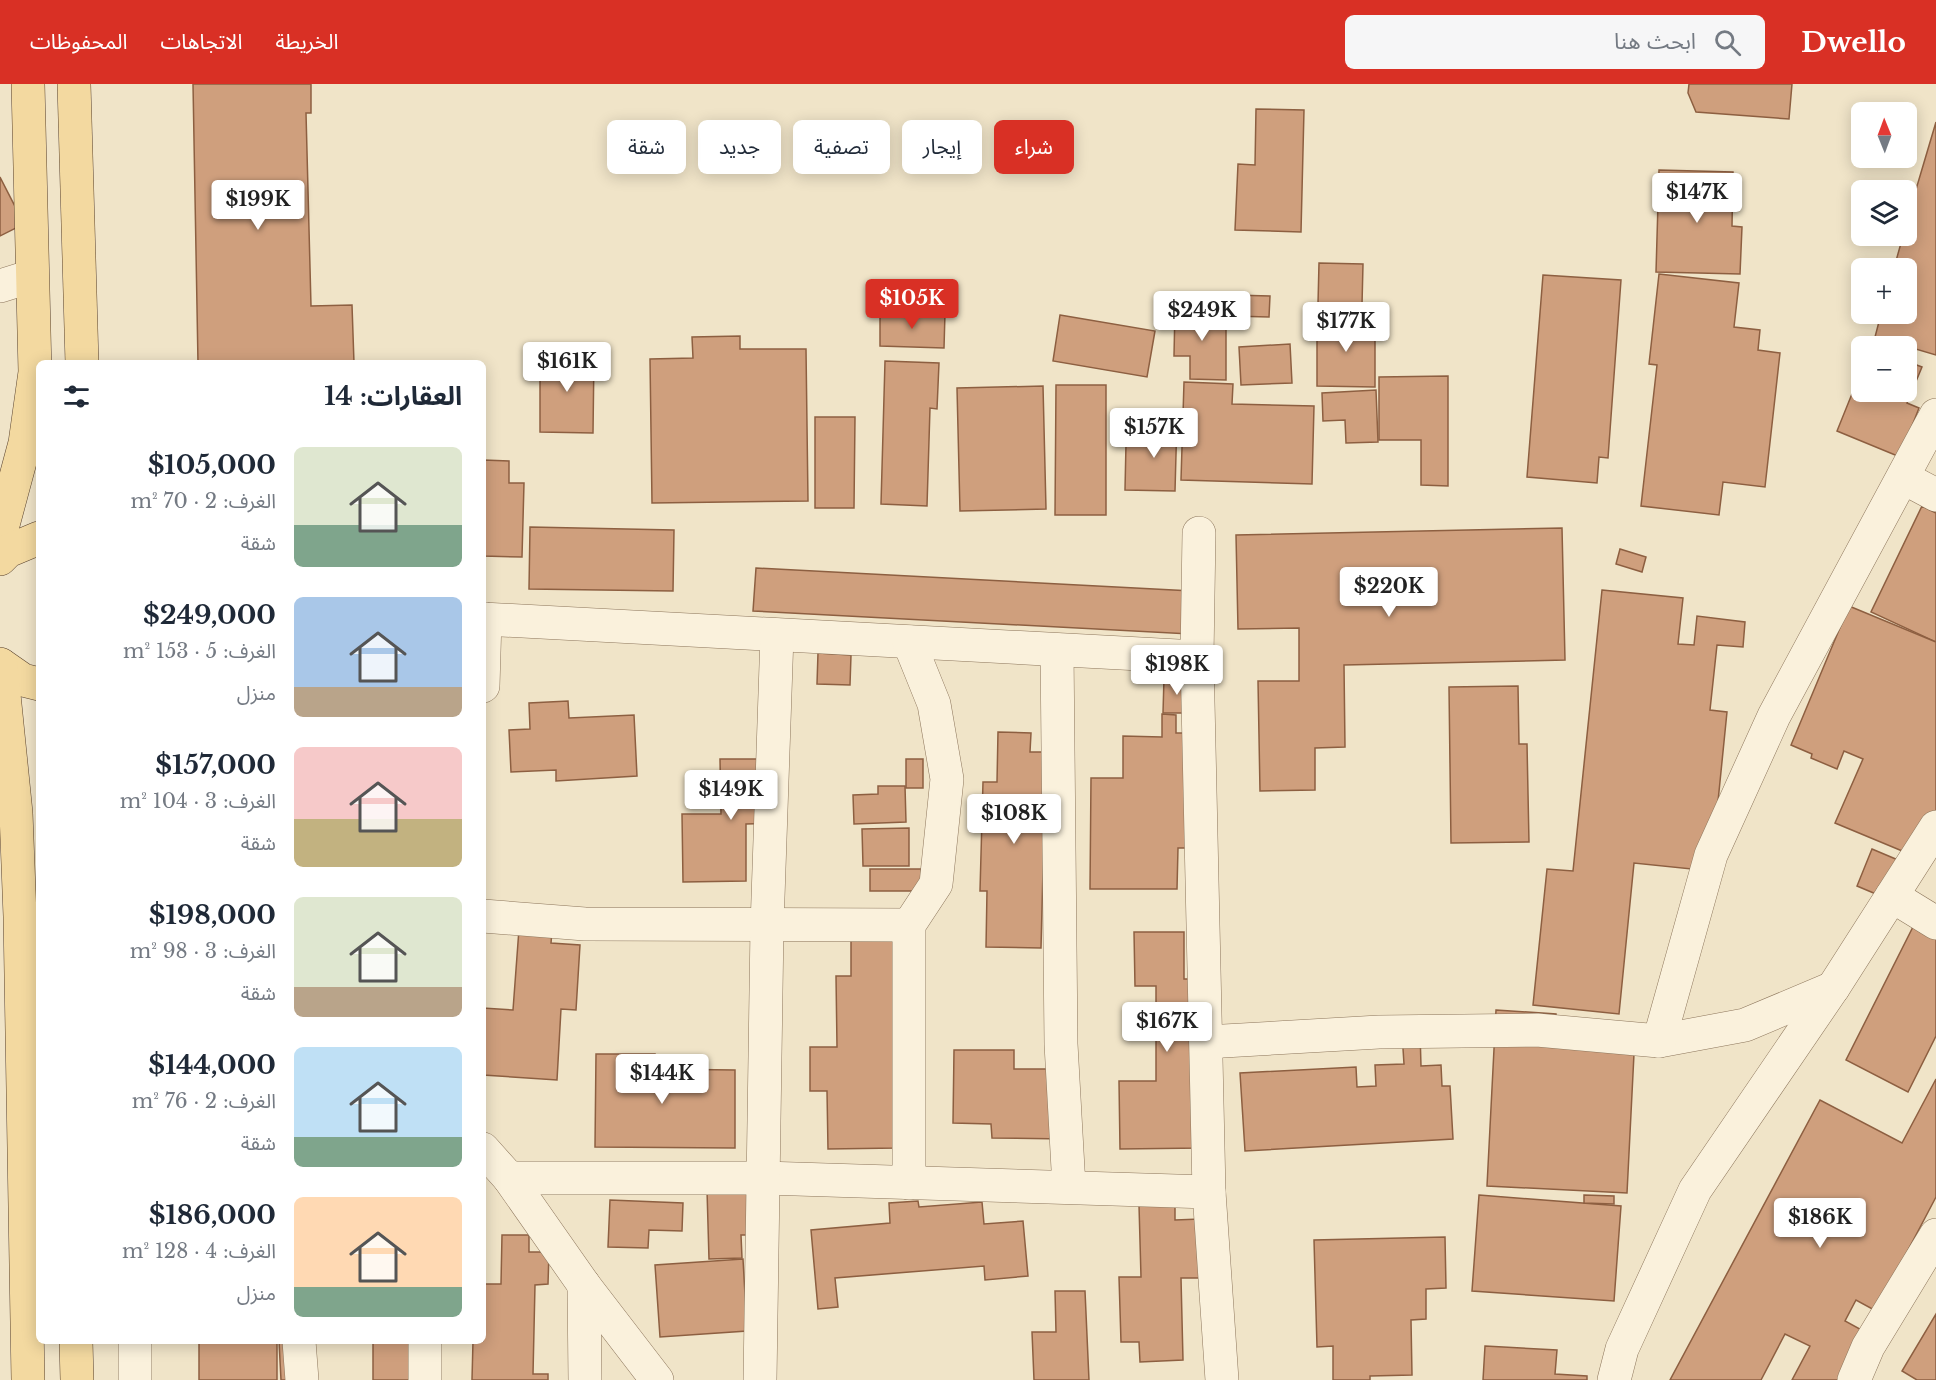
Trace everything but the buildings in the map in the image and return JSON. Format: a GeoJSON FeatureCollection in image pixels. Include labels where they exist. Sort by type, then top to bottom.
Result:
{"type":"FeatureCollection","features":[{"type":"Feature","properties":{"kind":"main road"},"geometry":{"type":"LineString","coordinates":[[0,536],[25,443],[35,372],[28,84]]}},
{"type":"Feature","properties":{"kind":"main road"},"geometry":{"type":"LineString","coordinates":[[74,84],[82,360]]}},
{"type":"Feature","properties":{"kind":"main road"},"geometry":{"type":"LineString","coordinates":[[0,559],[8,551],[36,539]]}},
{"type":"Feature","properties":{"kind":"main road"},"geometry":{"type":"LineString","coordinates":[[0,665],[23,680],[36,683]]}},
{"type":"Feature","properties":{"kind":"main road"},"geometry":{"type":"LineString","coordinates":[[0,665],[16,813],[20,916],[28,1380]]}},
{"type":"Feature","properties":{"kind":"main road"},"geometry":{"type":"LineString","coordinates":[[76,1344],[76,1380]]}},
{"type":"Feature","properties":{"kind":"street"},"geometry":{"type":"LineString","coordinates":[[0,286],[32,276]]}},
{"type":"Feature","properties":{"kind":"street"},"geometry":{"type":"LineString","coordinates":[[1659,1041],[1711,855],[1774,716],[1936,415]]}},
{"type":"Feature","properties":{"kind":"street"},"geometry":{"type":"LineString","coordinates":[[1904,478],[1936,495]]}},
{"type":"Feature","properties":{"kind":"street"},"geometry":{"type":"LineString","coordinates":[[1199,533],[1197,657],[1209,1192],[1222,1380]]}},
{"type":"Feature","properties":{"kind":"street"},"geometry":{"type":"LineString","coordinates":[[486,619],[1197,657]]}},
{"type":"Feature","properties":{"kind":"street"},"geometry":{"type":"LineString","coordinates":[[760,1380],[767,927],[777,635]]}},
{"type":"Feature","properties":{"kind":"street"},"geometry":{"type":"LineString","coordinates":[[909,642],[934,704],[947,779],[936,884],[909,925],[909,1183]]}},
{"type":"Feature","properties":{"kind":"street"},"geometry":{"type":"LineString","coordinates":[[1057,650],[1061,1044],[1069,1187]]}},
{"type":"Feature","properties":{"kind":"street"},"geometry":{"type":"LineString","coordinates":[[1614,1380],[1622,1349],[1695,1190],[1833,988],[1936,827]]}},
{"type":"Feature","properties":{"kind":"street"},"geometry":{"type":"LineString","coordinates":[[1892,896],[1936,923]]}},
{"type":"Feature","properties":{"kind":"street"},"geometry":{"type":"LineString","coordinates":[[486,916],[585,924],[767,927],[909,925]]}},
{"type":"Feature","properties":{"kind":"street"},"geometry":{"type":"LineString","coordinates":[[1206,1042],[1379,1032],[1537,1030],[1659,1041],[1746,1025],[1833,988]]}},
{"type":"Feature","properties":{"kind":"street"},"geometry":{"type":"LineString","coordinates":[[486,1152],[509,1178],[584,1285],[657,1380]]}},
{"type":"Feature","properties":{"kind":"street"},"geometry":{"type":"LineString","coordinates":[[509,1178],[764,1178],[1209,1192]]}},
{"type":"Feature","properties":{"kind":"street"},"geometry":{"type":"LineString","coordinates":[[1854,1380],[1868,1347],[1936,1235]]}},
{"type":"Feature","properties":{"kind":"street"},"geometry":{"type":"LineString","coordinates":[[584,1285],[585,1380]]}},
{"type":"Feature","properties":{"kind":"street"},"geometry":{"type":"LineString","coordinates":[[135,1344],[135,1380]]}},
{"type":"Feature","properties":{"kind":"street"},"geometry":{"type":"LineString","coordinates":[[299,1344],[302,1380]]}},
{"type":"Feature","properties":{"kind":"street"},"geometry":{"type":"LineString","coordinates":[[425,1344],[425,1380]]}}]}
